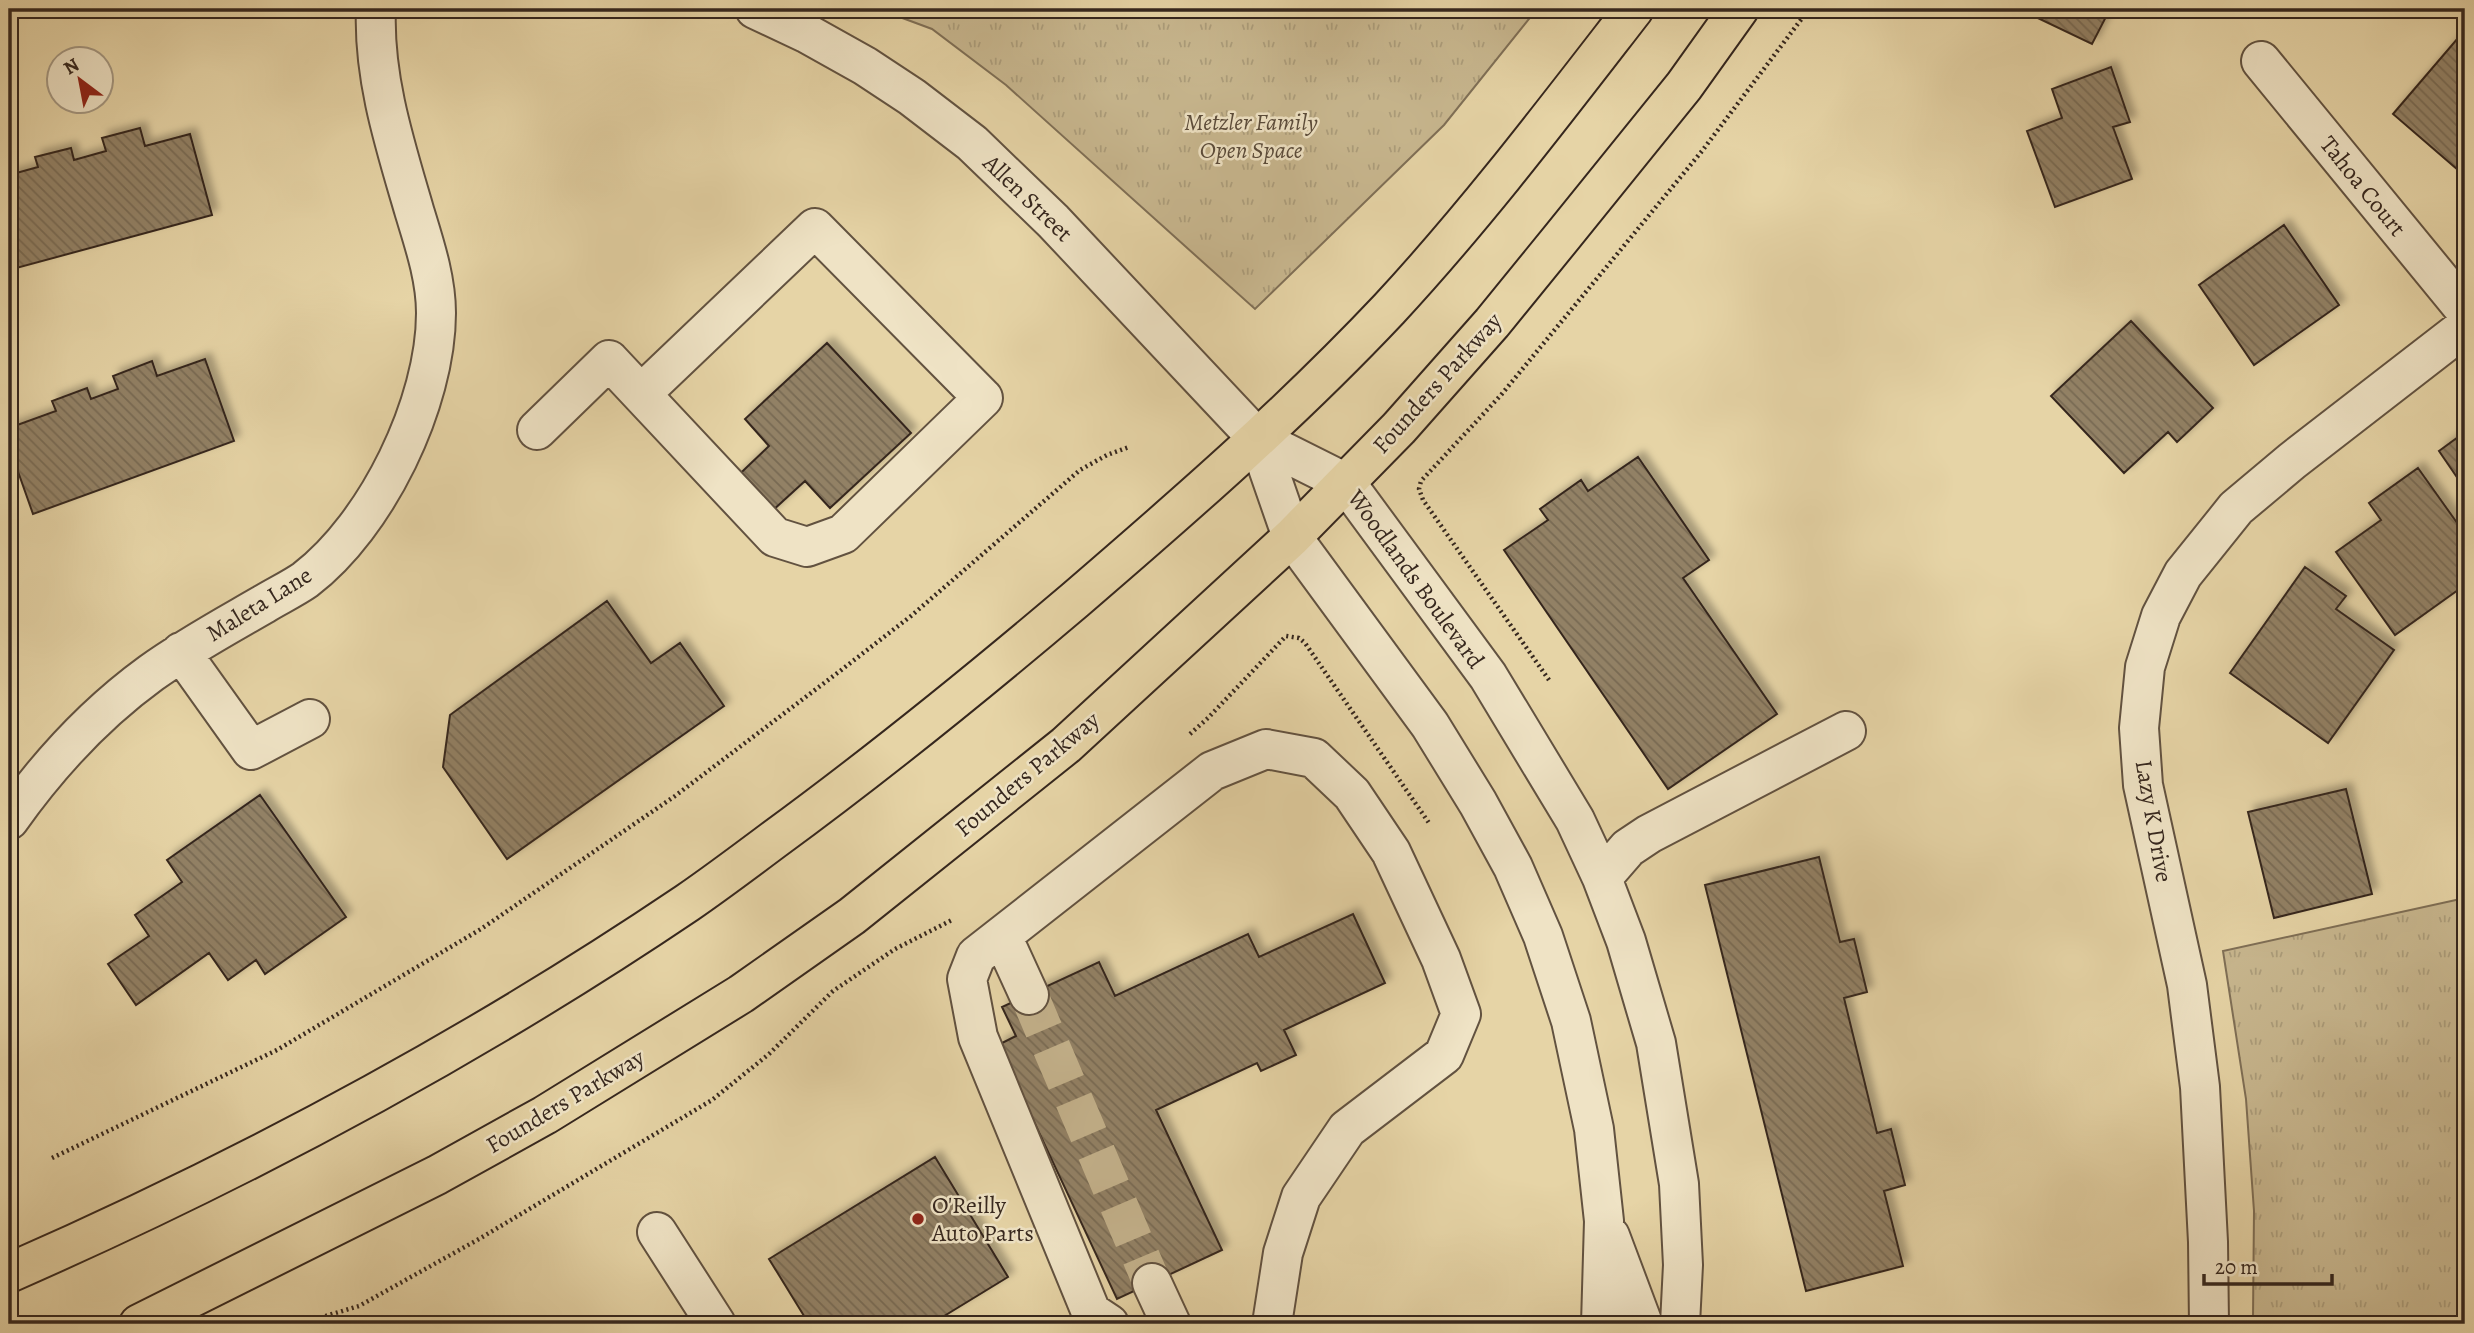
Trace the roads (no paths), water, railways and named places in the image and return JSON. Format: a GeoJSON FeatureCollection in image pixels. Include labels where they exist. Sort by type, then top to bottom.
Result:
{"type":"FeatureCollection","features":[{"type":"Feature","properties":{"kind":"highway"},"geometry":{"type":"LineString","coordinates":[[9,1273],[111,1228],[291,1140],[495,1026],[690,901],[821,805],[987,675],[1258,439],[1317,383],[1393,305],[1535,138],[1634,9]]}},
{"type":"Feature","properties":{"kind":"highway","name":"Founders Parkway"},"geometry":{"type":"LineString","coordinates":[[139,1324],[437,1175],[545,1115],[741,994],[852,916],[1066,745],[1292,537],[1399,428],[1492,323],[1684,86],[1739,9]]}},
{"type":"Feature","properties":{"kind":"street","name":"Maleta Lane"},"geometry":{"type":"LineString","coordinates":[[9,820],[29,790],[91,725],[149,674],[181,652],[304,580],[342,546],[377,497],[407,442],[423,393],[436,313],[432,274],[391,130],[382,81],[376,9]]}},
{"type":"Feature","properties":{"kind":"street","name":"Allen Street"},"geometry":{"type":"LineString","coordinates":[[755,9],[806,33],[865,66],[912,97],[972,143],[1053,221],[1258,439]]}},
{"type":"Feature","properties":{"kind":"street","name":"Tahoa Court"},"geometry":{"type":"LineString","coordinates":[[2261,61],[2465,310]]}},
{"type":"Feature","properties":{"kind":"street"},"geometry":{"type":"LineString","coordinates":[[537,430],[609,360],[640,394],[775,537],[807,547],[843,534],[983,398],[815,228],[640,394]]}},
{"type":"Feature","properties":{"kind":"street","name":"Lazy K Drive"},"geometry":{"type":"LineString","coordinates":[[2209,1324],[2208,1242],[2200,1087],[2187,985],[2143,785],[2139,728],[2145,667],[2161,616],[2183,574],[2236,508],[2292,461],[2465,327]]}},
{"type":"Feature","properties":{"kind":"street"},"geometry":{"type":"LineString","coordinates":[[1258,439],[1292,537],[1430,725],[1513,867],[1544,936],[1571,1021],[1594,1129],[1604,1221],[1601,1324]]}},
{"type":"Feature","properties":{"kind":"street","name":"Woodlands Boulevard"},"geometry":{"type":"LineString","coordinates":[[1258,439],[1346,483],[1488,676],[1575,820],[1602,878],[1626,941],[1656,1043],[1679,1184],[1683,1265],[1680,1324]]}},
{"type":"Feature","properties":{"kind":"street"},"geometry":{"type":"LineString","coordinates":[[181,652],[251,750],[310,719]]}},
{"type":"Feature","properties":{"kind":"street"},"geometry":{"type":"LineString","coordinates":[[1602,878],[1628,848],[1648,834],[1846,731]]}},
{"type":"Feature","properties":{"kind":"street"},"geometry":{"type":"LineString","coordinates":[[1109,1324],[1091,1312],[978,1037],[967,979],[976,956],[1212,771],[1266,749],[1314,758],[1352,794],[1391,852],[1441,958],[1461,1014],[1444,1055],[1347,1129],[1301,1197],[1283,1253],[1272,1324]]}},
{"type":"Feature","properties":{"kind":"street"},"geometry":{"type":"LineString","coordinates":[[1002,936],[1029,995]]}},
{"type":"Feature","properties":{"kind":"street"},"geometry":{"type":"LineString","coordinates":[[1604,1221],[1643,1324]]}},
{"type":"Feature","properties":{"kind":"street"},"geometry":{"type":"LineString","coordinates":[[657,1232],[716,1324]]}},
{"type":"Feature","properties":{"kind":"street"},"geometry":{"type":"LineString","coordinates":[[1152,1283],[1171,1324]]}},
{"type":"Feature","properties":{"kind":"tunnel"},"geometry":{"type":"LineString","coordinates":[[1029,995],[1152,1283]]}},
{"type":"Feature","properties":{"kind":"place","name":"O'Reilly Auto Parts"},"geometry":{"type":"Point","coordinates":[918,1219]}},
{"type":"Feature","properties":{"kind":"park label","name":"Metzler Family Open Space"},"geometry":{"type":"Point","coordinates":[1251,136]}}]}
